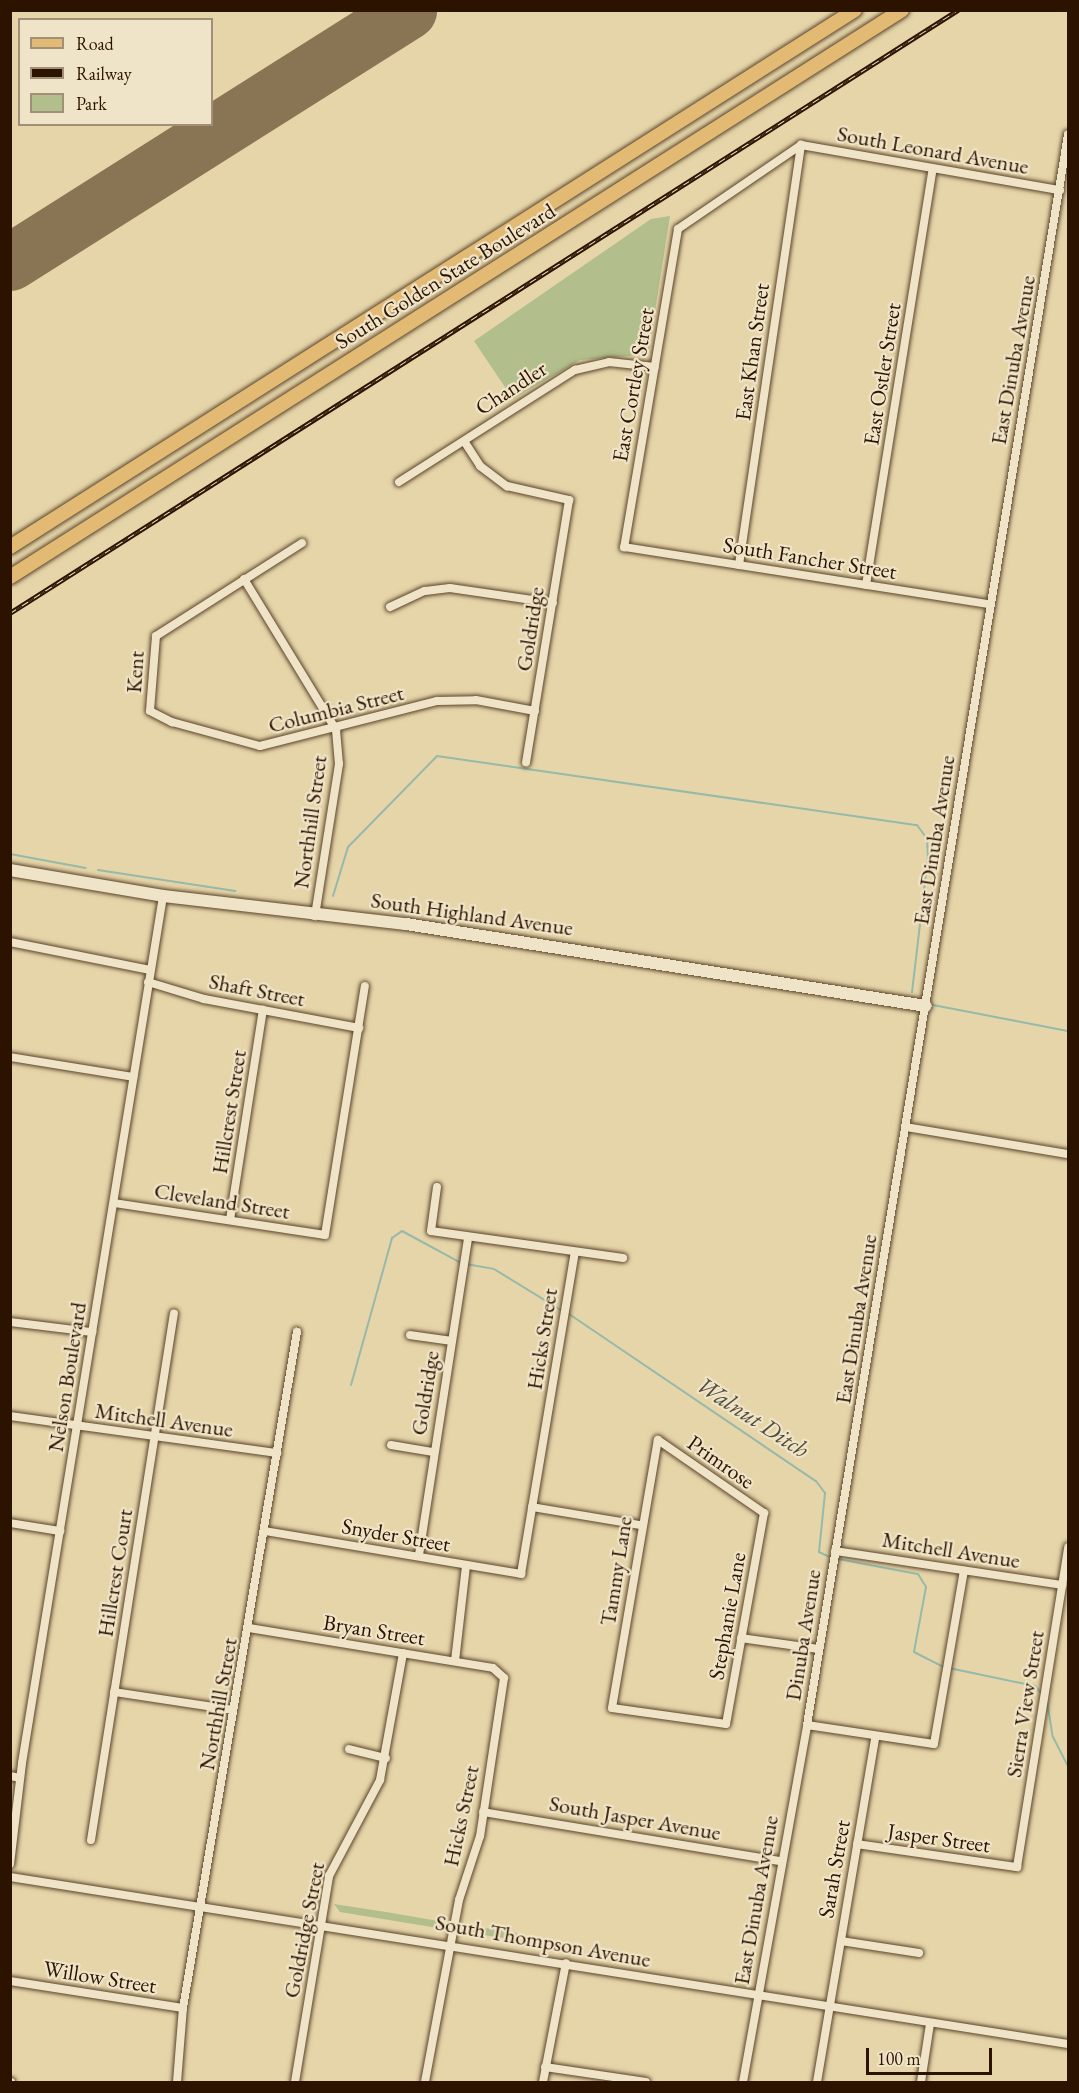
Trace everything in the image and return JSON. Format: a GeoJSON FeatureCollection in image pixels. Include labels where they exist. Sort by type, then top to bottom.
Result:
{"type":"FeatureCollection","features":[{"type":"Feature","properties":{"kind":"main road","name":"South Golden State Boulevard"},"geometry":{"type":"LineString","coordinates":[[10,548],[855,10]]}},
{"type":"Feature","properties":{"kind":"main road","name":"South Golden State Boulevard"},"geometry":{"type":"LineString","coordinates":[[10,577],[902,10]]}},
{"type":"Feature","properties":{"kind":"street","name":"East Dinuba Avenue"},"geometry":{"type":"LineString","coordinates":[[835,1551],[1068,134]]}},
{"type":"Feature","properties":{"kind":"street","name":"South Leonard Avenue"},"geometry":{"type":"LineString","coordinates":[[801,145],[1060,190]]}},
{"type":"Feature","properties":{"kind":"street","name":"East Cortley Street"},"geometry":{"type":"LineString","coordinates":[[624,547],[678,229],[801,145]]}},
{"type":"Feature","properties":{"kind":"street","name":"East Khan Street"},"geometry":{"type":"LineString","coordinates":[[739,565],[801,145]]}},
{"type":"Feature","properties":{"kind":"street","name":"East Ostler Street"},"geometry":{"type":"LineString","coordinates":[[866,585],[933,169]]}},
{"type":"Feature","properties":{"kind":"street","name":"Chandler"},"geometry":{"type":"LineString","coordinates":[[399,482],[575,370],[609,362],[655,367]]}},
{"type":"Feature","properties":{"kind":"street","name":"Goldridge"},"geometry":{"type":"LineString","coordinates":[[464,441],[480,466],[507,486],[569,500],[526,764]]}},
{"type":"Feature","properties":{"kind":"street"},"geometry":{"type":"LineString","coordinates":[[244,579],[302,543]]}},
{"type":"Feature","properties":{"kind":"street","name":"South Fancher Street"},"geometry":{"type":"LineString","coordinates":[[624,547],[990,604]]}},
{"type":"Feature","properties":{"kind":"street","name":"Kent"},"geometry":{"type":"LineString","coordinates":[[150,711],[156,636],[244,579]]}},
{"type":"Feature","properties":{"kind":"street","name":"Northhill Street"},"geometry":{"type":"LineString","coordinates":[[244,579],[320,696],[336,730],[337,777],[315,916]]}},
{"type":"Feature","properties":{"kind":"street"},"geometry":{"type":"LineString","coordinates":[[390,607],[425,591],[450,588],[553,603]]}},
{"type":"Feature","properties":{"kind":"street","name":"Columbia Street"},"geometry":{"type":"LineString","coordinates":[[150,711],[172,722],[260,746],[336,730],[458,699],[535,711]]}},
{"type":"Feature","properties":{"kind":"street","name":"South Highland Avenue"},"geometry":{"type":"LineString","coordinates":[[10,870],[163,896],[315,916],[406,924],[926,1006]]}},
{"type":"Feature","properties":{"kind":"street","name":"Nelson Boulevard"},"geometry":{"type":"LineString","coordinates":[[10,1864],[15,1777],[60,1531],[163,896]]}},
{"type":"Feature","properties":{"kind":"street"},"geometry":{"type":"LineString","coordinates":[[10,942],[150,970]]}},
{"type":"Feature","properties":{"kind":"street","name":"Shaft Street"},"geometry":{"type":"LineString","coordinates":[[148,982],[263,1010],[359,1028]]}},
{"type":"Feature","properties":{"kind":"street"},"geometry":{"type":"LineString","coordinates":[[359,1028],[365,986]]}},
{"type":"Feature","properties":{"kind":"street","name":"Hillcrest Street"},"geometry":{"type":"LineString","coordinates":[[230,1220],[263,1010]]}},
{"type":"Feature","properties":{"kind":"street","name":"Cleveland Street"},"geometry":{"type":"LineString","coordinates":[[114,1203],[325,1235],[359,1028]]}},
{"type":"Feature","properties":{"kind":"street"},"geometry":{"type":"LineString","coordinates":[[10,1057],[134,1077]]}},
{"type":"Feature","properties":{"kind":"street"},"geometry":{"type":"LineString","coordinates":[[906,1128],[1068,1154]]}},
{"type":"Feature","properties":{"kind":"street"},"geometry":{"type":"LineString","coordinates":[[437,1187],[431,1231],[623,1258]]}},
{"type":"Feature","properties":{"kind":"street","name":"Goldridge"},"geometry":{"type":"LineString","coordinates":[[419,1555],[468,1237]]}},
{"type":"Feature","properties":{"kind":"street","name":"Hicks Street"},"geometry":{"type":"LineString","coordinates":[[521,1574],[575,1252]]}},
{"type":"Feature","properties":{"kind":"street","name":"Hillcrest Court"},"geometry":{"type":"LineString","coordinates":[[91,1839],[174,1313]]}},
{"type":"Feature","properties":{"kind":"street"},"geometry":{"type":"LineString","coordinates":[[10,1322],[92,1332]]}},
{"type":"Feature","properties":{"kind":"street","name":"Northhill Street"},"geometry":{"type":"LineString","coordinates":[[177,2082],[183,2008],[204,1907],[233,1710],[249,1628],[297,1332]]}},
{"type":"Feature","properties":{"kind":"street"},"geometry":{"type":"LineString","coordinates":[[410,1335],[452,1341]]}},
{"type":"Feature","properties":{"kind":"street","name":"Mitchell Avenue"},"geometry":{"type":"LineString","coordinates":[[10,1416],[278,1453]]}},
{"type":"Feature","properties":{"kind":"street","name":"Primrose"},"geometry":{"type":"LineString","coordinates":[[658,1440],[764,1513]]}},
{"type":"Feature","properties":{"kind":"street","name":"Tammy Lane"},"geometry":{"type":"LineString","coordinates":[[658,1440],[640,1525],[612,1708],[726,1724]]}},
{"type":"Feature","properties":{"kind":"street"},"geometry":{"type":"LineString","coordinates":[[391,1445],[434,1452]]}},
{"type":"Feature","properties":{"kind":"street"},"geometry":{"type":"LineString","coordinates":[[532,1507],[640,1525]]}},
{"type":"Feature","properties":{"kind":"street","name":"Stephanie Lane"},"geometry":{"type":"LineString","coordinates":[[726,1724],[764,1513]]}},
{"type":"Feature","properties":{"kind":"street"},"geometry":{"type":"LineString","coordinates":[[10,1523],[60,1531]]}},
{"type":"Feature","properties":{"kind":"street","name":"Snyder Street"},"geometry":{"type":"LineString","coordinates":[[265,1531],[419,1555],[466,1566],[521,1574]]}},
{"type":"Feature","properties":{"kind":"street","name":"Sierra View Street"},"geometry":{"type":"LineString","coordinates":[[1017,1867],[1068,1547]]}},
{"type":"Feature","properties":{"kind":"street","name":"Mitchell Avenue"},"geometry":{"type":"LineString","coordinates":[[835,1551],[1062,1585]]}},
{"type":"Feature","properties":{"kind":"street","name":"Dinuba Avenue"},"geometry":{"type":"LineString","coordinates":[[807,1725],[835,1551]]}},
{"type":"Feature","properties":{"kind":"street"},"geometry":{"type":"LineString","coordinates":[[455,1661],[466,1566]]}},
{"type":"Feature","properties":{"kind":"street"},"geometry":{"type":"LineString","coordinates":[[807,1725],[875,1738],[934,1744],[964,1571]]}},
{"type":"Feature","properties":{"kind":"street","name":"Bryan Street"},"geometry":{"type":"LineString","coordinates":[[249,1628],[493,1668]]}},
{"type":"Feature","properties":{"kind":"street"},"geometry":{"type":"LineString","coordinates":[[741,1638],[818,1650]]}},
{"type":"Feature","properties":{"kind":"street","name":"Goldridge Street"},"geometry":{"type":"LineString","coordinates":[[295,2082],[320,1923],[333,1864],[376,1791],[386,1758],[403,1653]]}},
{"type":"Feature","properties":{"kind":"street","name":"Hicks Street"},"geometry":{"type":"LineString","coordinates":[[426,2082],[451,1943],[483,1812],[504,1682],[493,1668]]}},
{"type":"Feature","properties":{"kind":"street"},"geometry":{"type":"LineString","coordinates":[[114,1692],[233,1710]]}},
{"type":"Feature","properties":{"kind":"street","name":"East Dinuba Avenue"},"geometry":{"type":"LineString","coordinates":[[743,2082],[780,1861],[807,1725]]}},
{"type":"Feature","properties":{"kind":"street","name":"Sarah Street"},"geometry":{"type":"LineString","coordinates":[[817,2082],[875,1738]]}},
{"type":"Feature","properties":{"kind":"street"},"geometry":{"type":"LineString","coordinates":[[349,1749],[386,1758]]}},
{"type":"Feature","properties":{"kind":"street","name":"South Jasper Avenue"},"geometry":{"type":"LineString","coordinates":[[483,1812],[780,1861]]}},
{"type":"Feature","properties":{"kind":"street","name":"Jasper Street"},"geometry":{"type":"LineString","coordinates":[[857,1844],[1017,1867]]}},
{"type":"Feature","properties":{"kind":"street","name":"South Thompson Avenue"},"geometry":{"type":"LineString","coordinates":[[10,1877],[451,1943],[756,1996],[830,2006],[930,2025],[1068,2044]]}},
{"type":"Feature","properties":{"kind":"street"},"geometry":{"type":"LineString","coordinates":[[841,1941],[919,1953]]}},
{"type":"Feature","properties":{"kind":"street"},"geometry":{"type":"LineString","coordinates":[[543,2082],[566,1963]]}},
{"type":"Feature","properties":{"kind":"street","name":"Willow Street"},"geometry":{"type":"LineString","coordinates":[[10,1981],[183,2008]]}},
{"type":"Feature","properties":{"kind":"street"},"geometry":{"type":"LineString","coordinates":[[921,2082],[930,2025]]}},
{"type":"Feature","properties":{"kind":"street"},"geometry":{"type":"LineString","coordinates":[[546,2067],[646,2082]]}},
{"type":"Feature","properties":{"kind":"green space"},"geometry":{"type":"Polygon","coordinates":[[[670,216],[649,349],[641,355],[580,360],[513,399],[474,341],[651,219],[670,216]]]}},
{"type":"Feature","properties":{"kind":"green space"},"geometry":{"type":"Polygon","coordinates":[[[334,1904],[444,1922],[438,1928],[340,1912],[334,1904]]]}},
{"type":"Feature","properties":{"kind":"green space"},"geometry":{"type":"Polygon","coordinates":[[[465,1925],[517,1933],[516,1940],[470,1933],[465,1925]]]}},
{"type":"Feature","properties":{"kind":"waterway"},"geometry":{"type":"LineString","coordinates":[[333,896],[348,847],[437,756],[917,825],[927,839],[928,856],[912,992]]}},
{"type":"Feature","properties":{"kind":"waterway"},"geometry":{"type":"LineString","coordinates":[[10,854],[86,868]]}},
{"type":"Feature","properties":{"kind":"waterway"},"geometry":{"type":"LineString","coordinates":[[98,870],[235,891]]}},
{"type":"Feature","properties":{"kind":"waterway"},"geometry":{"type":"LineString","coordinates":[[933,1005],[1068,1031]]}},
{"type":"Feature","properties":{"kind":"waterway","name":"Walnut Ditch"},"geometry":{"type":"LineString","coordinates":[[351,1385],[392,1238],[402,1231],[461,1263]]}},
{"type":"Feature","properties":{"kind":"waterway","name":"Walnut Ditch"},"geometry":{"type":"LineString","coordinates":[[466,1264],[494,1269],[564,1312]]}},
{"type":"Feature","properties":{"kind":"waterway","name":"Walnut Ditch"},"geometry":{"type":"LineString","coordinates":[[569,1314],[816,1481],[825,1493],[819,1552],[832,1558]]}},
{"type":"Feature","properties":{"kind":"waterway","name":"Walnut Ditch"},"geometry":{"type":"LineString","coordinates":[[838,1559],[918,1574],[926,1587],[914,1652],[944,1667]]}},
{"type":"Feature","properties":{"kind":"waterway","name":"Walnut Ditch"},"geometry":{"type":"LineString","coordinates":[[949,1668],[1035,1686],[1042,1694]]}},
{"type":"Feature","properties":{"kind":"waterway","name":"Walnut Ditch"},"geometry":{"type":"LineString","coordinates":[[1047,1701],[1053,1737],[1068,1766]]}},
{"type":"Feature","properties":{"kind":"runway"},"geometry":{"type":"LineString","coordinates":[[10,262],[408,10]]}},
{"type":"Feature","properties":{"kind":"railway"},"geometry":{"type":"LineString","coordinates":[[10,613],[958,10]]}}]}
